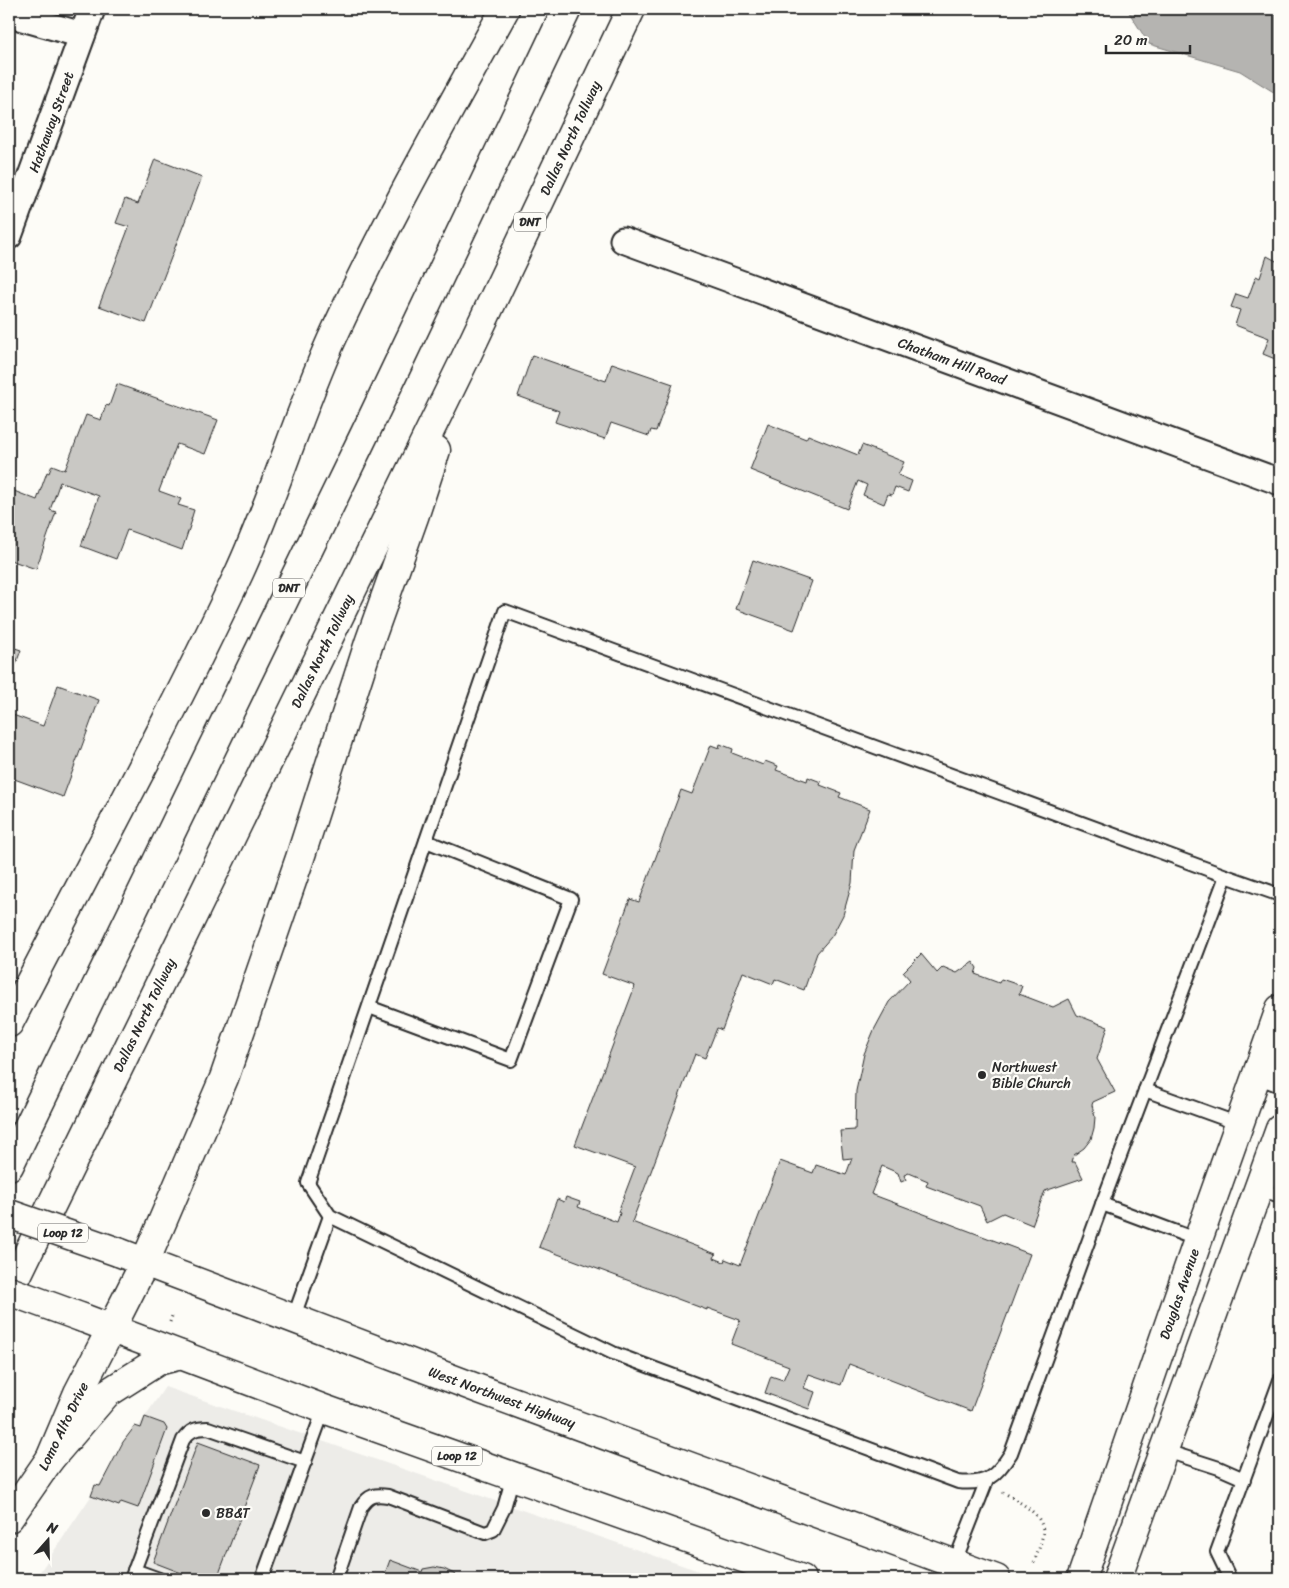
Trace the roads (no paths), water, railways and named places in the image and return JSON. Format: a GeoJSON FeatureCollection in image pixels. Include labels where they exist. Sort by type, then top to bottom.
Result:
{"type":"FeatureCollection","features":[{"type":"Feature","properties":{"kind":"main road"},"geometry":{"type":"LineString","coordinates":[[9,1023],[188,679],[236,578],[270,500],[309,394],[331,341],[371,259],[505,9]]}},
{"type":"Feature","properties":{"kind":"main road","name":"DNT"},"geometry":{"type":"LineString","coordinates":[[9,1166],[368,428],[567,9]]}},
{"type":"Feature","properties":{"kind":"main road","name":"Dallas North Tollway"},"geometry":{"type":"LineString","coordinates":[[9,1292],[464,361],[632,9]]}},
{"type":"Feature","properties":{"kind":"main road","name":"Lomo Alto Drive"},"geometry":{"type":"LineString","coordinates":[[9,1518],[50,1459],[78,1393],[145,1262],[224,1078],[300,858],[369,643],[415,514],[464,361]]}},
{"type":"Feature","properties":{"kind":"main road","name":"Douglas Avenue"},"geometry":{"type":"LineString","coordinates":[[1081,1579],[1239,1124],[1270,1075],[1280,1009]]}},
{"type":"Feature","properties":{"kind":"main road"},"geometry":{"type":"LineString","coordinates":[[1117,1579],[1163,1450],[1270,1192],[1278,1146]]}},
{"type":"Feature","properties":{"kind":"main road","name":"West Northwest Highway"},"geometry":{"type":"LineString","coordinates":[[9,1214],[145,1262],[952,1572],[996,1579]]}},
{"type":"Feature","properties":{"kind":"main road","name":"Loop 12"},"geometry":{"type":"LineString","coordinates":[[9,1292],[84,1318],[111,1330],[324,1409],[802,1579]]}},
{"type":"Feature","properties":{"kind":"main road"},"geometry":{"type":"LineString","coordinates":[[50,1459],[106,1394],[158,1361],[181,1355]]}},
{"type":"Feature","properties":{"kind":"street","name":"Hathaway Street"},"geometry":{"type":"LineString","coordinates":[[9,236],[92,9]]}},
{"type":"Feature","properties":{"kind":"street"},"geometry":{"type":"LineString","coordinates":[[9,12],[19,17],[82,36]]}},
{"type":"Feature","properties":{"kind":"street","name":"Chatham Hill Road"},"geometry":{"type":"LineString","coordinates":[[623,240],[1280,482]]}},
{"type":"Feature","properties":{"kind":"lane"},"geometry":{"type":"LineString","coordinates":[[1226,876],[1102,1204],[1011,1453],[1001,1469],[987,1480],[972,1484],[958,1482],[612,1354],[330,1216],[308,1184],[505,611],[1280,895]]}},
{"type":"Feature","properties":{"kind":"lane"},"geometry":{"type":"LineString","coordinates":[[369,1007],[511,1060],[571,899],[426,841]]}},
{"type":"Feature","properties":{"kind":"lane"},"geometry":{"type":"LineString","coordinates":[[1145,1090],[1239,1124]]}},
{"type":"Feature","properties":{"kind":"lane"},"geometry":{"type":"LineString","coordinates":[[1102,1204],[1198,1240]]}},
{"type":"Feature","properties":{"kind":"lane"},"geometry":{"type":"LineString","coordinates":[[293,1319],[330,1216]]}},
{"type":"Feature","properties":{"kind":"lane"},"geometry":{"type":"LineString","coordinates":[[1230,1579],[1217,1552],[1280,1380]]}},
{"type":"Feature","properties":{"kind":"lane"},"geometry":{"type":"LineString","coordinates":[[262,1579],[324,1409]]}},
{"type":"Feature","properties":{"kind":"lane"},"geometry":{"type":"LineString","coordinates":[[159,1579],[133,1575],[183,1440],[188,1433],[196,1428],[208,1428],[305,1462]]}},
{"type":"Feature","properties":{"kind":"lane"},"geometry":{"type":"LineString","coordinates":[[1163,1450],[1219,1468],[1244,1479]]}},
{"type":"Feature","properties":{"kind":"lane"},"geometry":{"type":"LineString","coordinates":[[336,1579],[361,1507],[366,1499],[380,1495],[388,1496],[485,1533],[493,1530],[504,1508],[513,1476]]}},
{"type":"Feature","properties":{"kind":"lane"},"geometry":{"type":"LineString","coordinates":[[952,1572],[987,1480]]}},
{"type":"Feature","properties":{"kind":"place","name":"Northwest Bible Church"},"geometry":{"type":"Point","coordinates":[982,1075]}},
{"type":"Feature","properties":{"kind":"place","name":"BB&T"},"geometry":{"type":"Point","coordinates":[206,1513]}}]}
